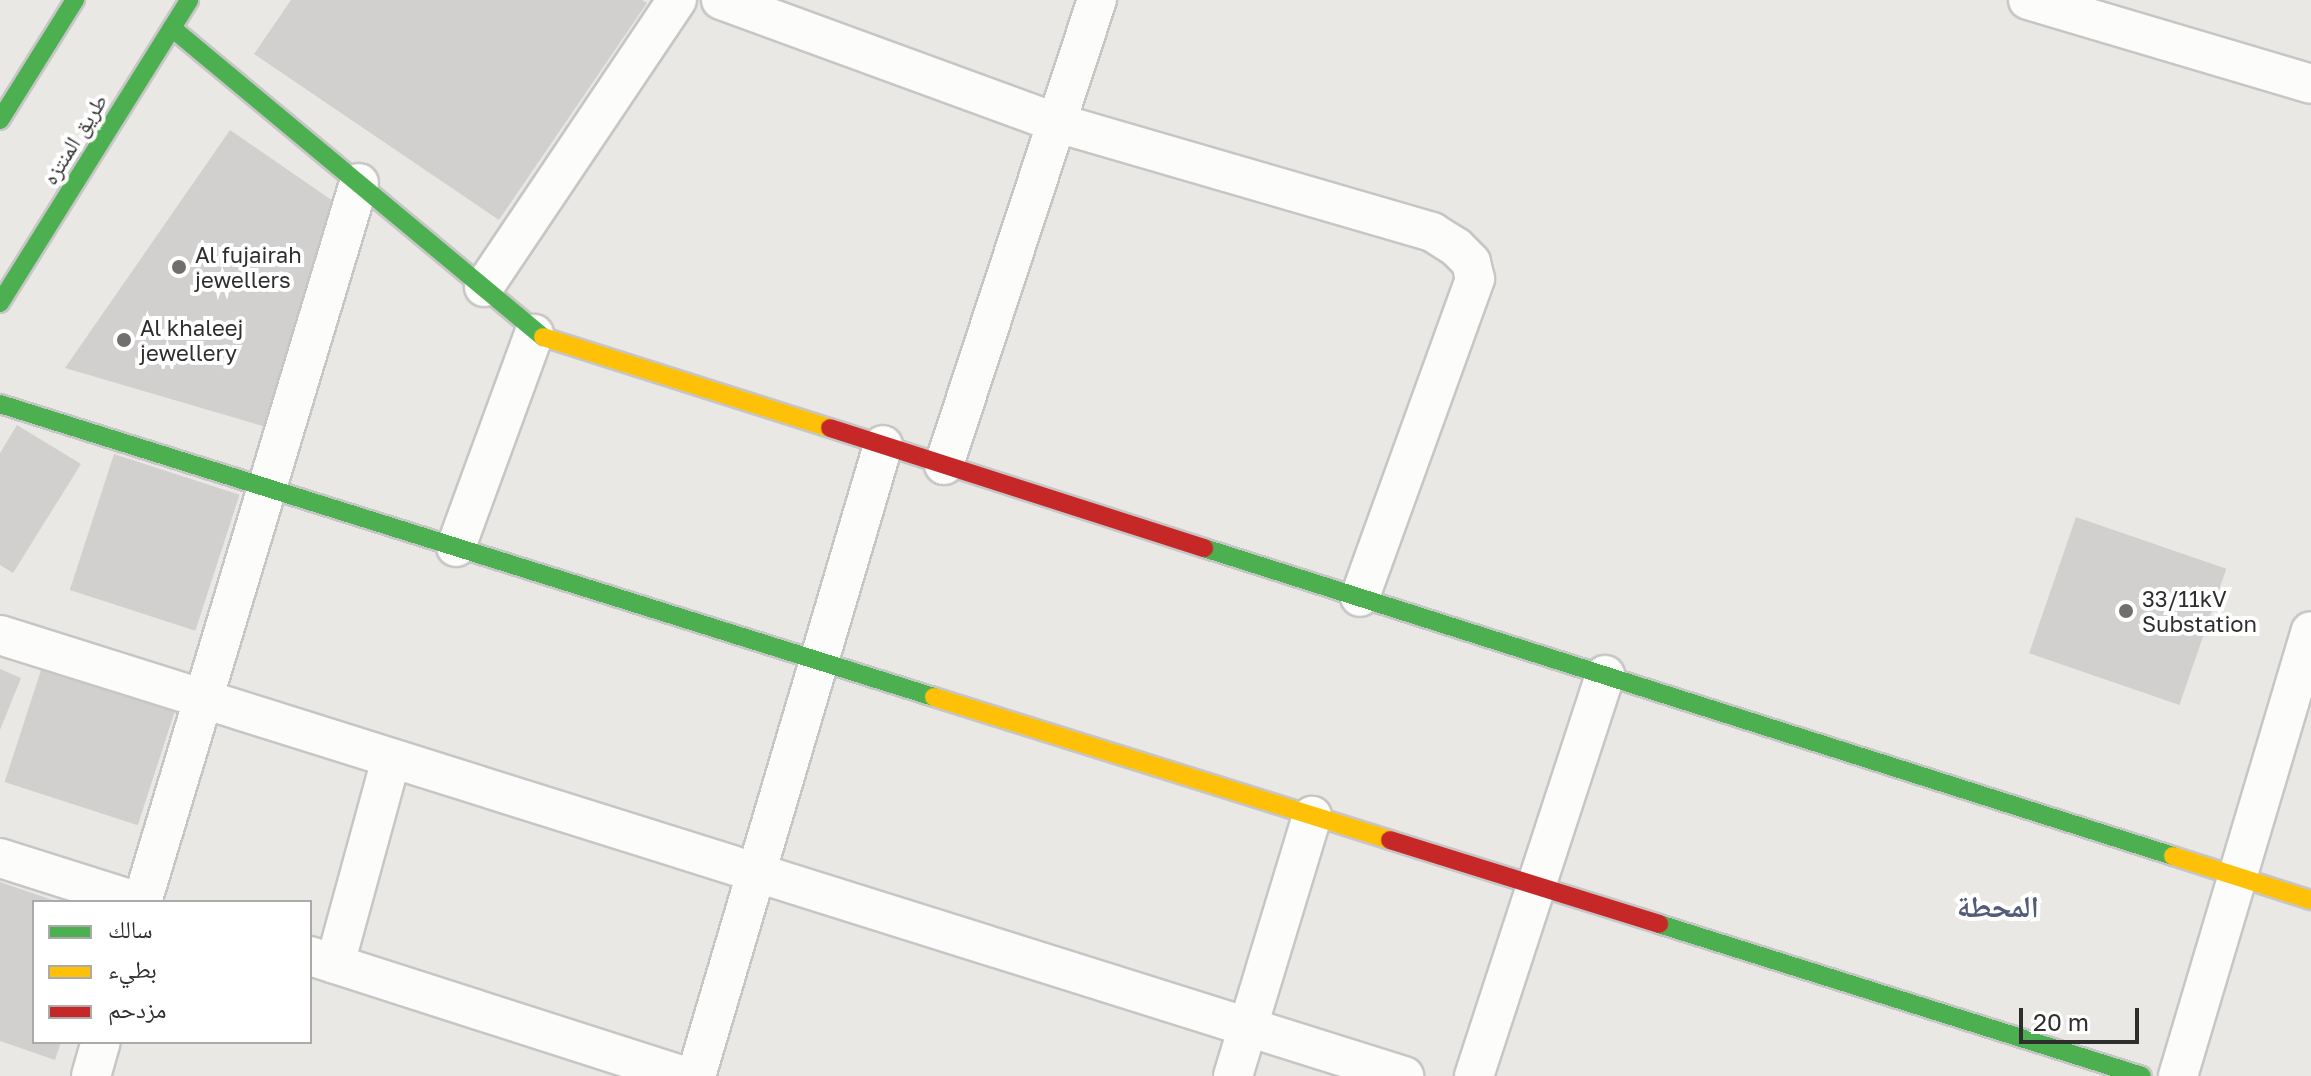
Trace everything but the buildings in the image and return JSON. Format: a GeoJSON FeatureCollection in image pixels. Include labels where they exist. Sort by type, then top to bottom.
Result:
{"type":"FeatureCollection","features":[{"type":"Feature","properties":{"kind":"street"},"geometry":{"type":"LineString","coordinates":[[0,120],[75,0]]}},
{"type":"Feature","properties":{"kind":"street","name":"طريق المنتزه"},"geometry":{"type":"LineString","coordinates":[[0,303],[189,0]]}},
{"type":"Feature","properties":{"kind":"street"},"geometry":{"type":"LineString","coordinates":[[484,287],[677,0]]}},
{"type":"Feature","properties":{"kind":"street"},"geometry":{"type":"LineString","coordinates":[[721,0],[1054,122],[1432,232],[1471,262],[1475,279],[1360,597]]}},
{"type":"Feature","properties":{"kind":"street"},"geometry":{"type":"LineString","coordinates":[[944,465],[1054,122],[1097,0]]}},
{"type":"Feature","properties":{"kind":"street"},"geometry":{"type":"LineString","coordinates":[[2028,0],[2311,84]]}},
{"type":"Feature","properties":{"kind":"street"},"geometry":{"type":"LineString","coordinates":[[172,28],[484,287],[534,334],[2311,900]]}},
{"type":"Feature","properties":{"kind":"street"},"geometry":{"type":"LineString","coordinates":[[141,900],[200,698],[271,489],[359,183]]}},
{"type":"Feature","properties":{"kind":"street"},"geometry":{"type":"LineString","coordinates":[[456,547],[534,334]]}},
{"type":"Feature","properties":{"kind":"street"},"geometry":{"type":"LineString","coordinates":[[0,404],[2142,1076]]}},
{"type":"Feature","properties":{"kind":"street"},"geometry":{"type":"LineString","coordinates":[[696,1076],[822,662],[883,445]]}},
{"type":"Feature","properties":{"kind":"street"},"geometry":{"type":"LineString","coordinates":[[2178,1076],[2311,631]]}},
{"type":"Feature","properties":{"kind":"street"},"geometry":{"type":"LineString","coordinates":[[0,635],[1404,1076]]}},
{"type":"Feature","properties":{"kind":"street"},"geometry":{"type":"LineString","coordinates":[[1474,1076],[1605,675]]}},
{"type":"Feature","properties":{"kind":"street"},"geometry":{"type":"LineString","coordinates":[[391,759],[322,960],[684,1076]]}},
{"type":"Feature","properties":{"kind":"street"},"geometry":{"type":"LineString","coordinates":[[1233,1076],[1312,816]]}},
{"type":"Feature","properties":{"kind":"street"},"geometry":{"type":"LineString","coordinates":[[0,858],[134,900]]}},
{"type":"Feature","properties":{"kind":"street"},"geometry":{"type":"LineString","coordinates":[[91,1076],[100,1044]]}},
{"type":"Feature","properties":{"kind":"traffic: fast"},"geometry":{"type":"LineString","coordinates":[[0,120],[75,0]]}},
{"type":"Feature","properties":{"kind":"traffic: fast"},"geometry":{"type":"LineString","coordinates":[[0,303],[189,0]]}},
{"type":"Feature","properties":{"kind":"traffic: fast"},"geometry":{"type":"LineString","coordinates":[[172,28],[543,337]]}},
{"type":"Feature","properties":{"kind":"traffic: fast"},"geometry":{"type":"LineString","coordinates":[[0,404],[934,697]]}},
{"type":"Feature","properties":{"kind":"traffic: fast"},"geometry":{"type":"LineString","coordinates":[[1204,548],[2173,856]]}},
{"type":"Feature","properties":{"kind":"traffic: fast"},"geometry":{"type":"LineString","coordinates":[[1659,924],[2142,1076]]}},
{"type":"Feature","properties":{"kind":"traffic: slow"},"geometry":{"type":"LineString","coordinates":[[543,337],[830,428]]}},
{"type":"Feature","properties":{"kind":"traffic: slow"},"geometry":{"type":"LineString","coordinates":[[934,697],[1390,840]]}},
{"type":"Feature","properties":{"kind":"traffic: slow"},"geometry":{"type":"LineString","coordinates":[[2173,856],[2311,900]]}},
{"type":"Feature","properties":{"kind":"traffic: jam"},"geometry":{"type":"LineString","coordinates":[[830,428],[1204,548]]}},
{"type":"Feature","properties":{"kind":"traffic: jam"},"geometry":{"type":"LineString","coordinates":[[1390,840],[1659,924]]}},
{"type":"Feature","properties":{"kind":"place","name":"Al fujairah jewellers"},"geometry":{"type":"Point","coordinates":[179,267]}},
{"type":"Feature","properties":{"kind":"place","name":"Al khaleej jewellery"},"geometry":{"type":"Point","coordinates":[124,340]}},
{"type":"Feature","properties":{"kind":"place","name":"33/11kV Substation"},"geometry":{"type":"Point","coordinates":[2126,611]}},
{"type":"Feature","properties":{"kind":"district","name":"المحطة"},"geometry":{"type":"Point","coordinates":[1998,906]}}]}
